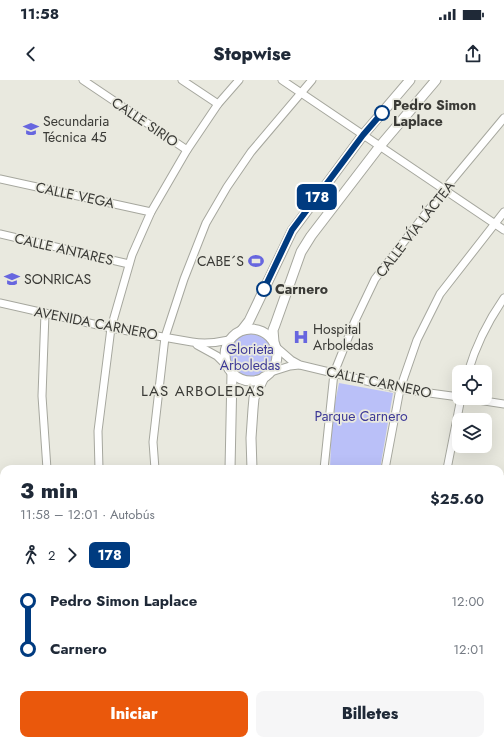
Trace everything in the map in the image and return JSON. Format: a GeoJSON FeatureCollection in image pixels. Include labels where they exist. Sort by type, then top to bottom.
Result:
{"type":"FeatureCollection","features":[{"type":"Feature","properties":{"kind":"main road"},"geometry":{"type":"LineString","coordinates":[[242,330],[249,321],[292,230],[363,135],[410,80]]}},
{"type":"Feature","properties":{"kind":"main road"},"geometry":{"type":"LineString","coordinates":[[252,465],[251,438],[254,398],[276,363],[277,358],[273,330],[301,252],[316,228],[380,146],[436,80]]}},
{"type":"Feature","properties":{"kind":"main road"},"geometry":{"type":"LineString","coordinates":[[230,465],[230,370],[225,357],[225,348],[234,334],[251,328],[268,334],[275,344]]}},
{"type":"Feature","properties":{"kind":"main road"},"geometry":{"type":"LineString","coordinates":[[230,370],[239,378],[248,381],[256,380],[268,375]]}},
{"type":"Feature","properties":{"kind":"street","name":"CALLE SIRIO"},"geometry":{"type":"LineString","coordinates":[[83,80],[187,150]]}},
{"type":"Feature","properties":{"kind":"street"},"geometry":{"type":"LineString","coordinates":[[182,80],[218,104]]}},
{"type":"Feature","properties":{"kind":"street"},"geometry":{"type":"LineString","coordinates":[[100,465],[98,431],[111,328],[129,264],[151,212],[187,150],[218,104],[239,80]]}},
{"type":"Feature","properties":{"kind":"street"},"geometry":{"type":"LineString","coordinates":[[282,80],[504,230]]}},
{"type":"Feature","properties":{"kind":"street"},"geometry":{"type":"LineString","coordinates":[[155,465],[153,442],[165,337],[184,279],[206,223],[251,152],[312,80]]}},
{"type":"Feature","properties":{"kind":"street","name":"CALLE VÍA LÁCTEA"},"geometry":{"type":"LineString","coordinates":[[324,465],[334,373],[354,322],[375,279],[444,190],[504,118]]}},
{"type":"Feature","properties":{"kind":"street","name":"CALLE VEGA"},"geometry":{"type":"LineString","coordinates":[[0,179],[151,212]]}},
{"type":"Feature","properties":{"kind":"street"},"geometry":{"type":"LineString","coordinates":[[386,465],[400,390],[417,340],[440,294],[504,212]]}},
{"type":"Feature","properties":{"kind":"street","name":"CALLE ANTARES"},"geometry":{"type":"LineString","coordinates":[[0,234],[129,264]]}},
{"type":"Feature","properties":{"kind":"street"},"geometry":{"type":"LineString","coordinates":[[470,365],[488,322],[504,298]]}},
{"type":"Feature","properties":{"kind":"street","name":"AVENIDA CARNERO"},"geometry":{"type":"LineString","coordinates":[[0,303],[111,328],[204,344],[229,340]]}},
{"type":"Feature","properties":{"kind":"street"},"geometry":{"type":"LineString","coordinates":[[45,313],[42,396],[47,465]]}},
{"type":"Feature","properties":{"kind":"street","name":"AVENIDA CARNERO"},"geometry":{"type":"LineString","coordinates":[[192,342],[217,356],[230,370]]}},
{"type":"Feature","properties":{"kind":"street","name":"CALLE CARNERO"},"geometry":{"type":"LineString","coordinates":[[275,344],[291,360],[300,365],[400,390],[452,397]]}},
{"type":"Feature","properties":{"kind":"street","name":"CALLE CARNERO"},"geometry":{"type":"LineString","coordinates":[[268,375],[290,366],[300,365]]}},
{"type":"Feature","properties":{"kind":"street"},"geometry":{"type":"LineString","coordinates":[[492,402],[504,404]]}},
{"type":"Feature","properties":{"kind":"street"},"geometry":{"type":"LineString","coordinates":[[449,465],[459,405]]}},
{"type":"Feature","properties":{"kind":"green space","name":"Glorieta Arboledas"},"geometry":{"type":"Polygon","coordinates":[[[246,334],[254,334],[263,338],[269,344],[273,357],[269,370],[263,376],[254,380],[246,380],[237,376],[231,370],[227,361],[227,353],[231,344],[237,338],[246,334]]]}},
{"type":"Feature","properties":{"kind":"green space","name":"Parque Carnero"},"geometry":{"type":"Polygon","coordinates":[[[339,383],[393,393],[381,465],[330,465],[332,418],[339,383]]]}},
{"type":"Feature","properties":{"kind":"bus line","name":"178"},"geometry":{"type":"LineString","coordinates":[[264,289],[292,230],[363,135],[382,113]]}},
{"type":"Feature","properties":{"kind":"place","name":"Pedro Simon Laplace"},"geometry":{"type":"Point","coordinates":[382,113]}},
{"type":"Feature","properties":{"kind":"place","name":"Secundaria Técnica 45"},"geometry":{"type":"Point","coordinates":[31,129]}},
{"type":"Feature","properties":{"kind":"place","name":"CABE´S"},"geometry":{"type":"Point","coordinates":[256,261]}},
{"type":"Feature","properties":{"kind":"place","name":"SONRICAS"},"geometry":{"type":"Point","coordinates":[12,279]}},
{"type":"Feature","properties":{"kind":"place","name":"Carnero"},"geometry":{"type":"Point","coordinates":[264,289]}},
{"type":"Feature","properties":{"kind":"place","name":"Hospital Arboledas"},"geometry":{"type":"Point","coordinates":[301,337]}},
{"type":"Feature","properties":{"kind":"district","name":"LAS ARBOLEDAS"},"geometry":{"type":"Point","coordinates":[203,391]}}]}
